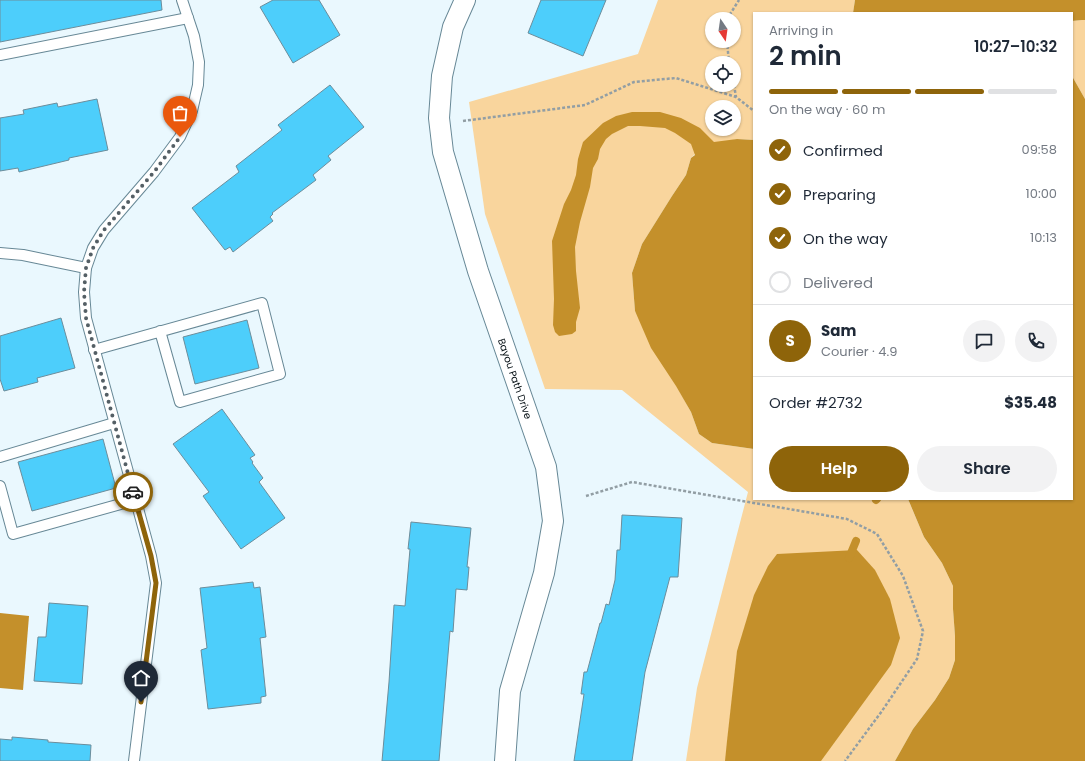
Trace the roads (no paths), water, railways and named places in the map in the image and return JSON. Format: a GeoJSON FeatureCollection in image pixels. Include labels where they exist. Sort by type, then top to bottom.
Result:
{"type":"FeatureCollection","features":[{"type":"Feature","properties":{"kind":"street","name":"Bayou Path Drive"},"geometry":{"type":"LineString","coordinates":[[465,0],[453,27],[442,76],[440,118],[443,152],[478,271],[546,467],[553,521],[544,573],[510,691],[505,761]]}},
{"type":"Feature","properties":{"kind":"lane"},"geometry":{"type":"LineString","coordinates":[[134,761],[156,583],[151,556],[86,318],[84,292],[86,268],[93,248],[104,230],[154,172],[180,137],[192,111],[198,85],[199,62],[194,36],[182,0]]}},
{"type":"Feature","properties":{"kind":"lane"},"geometry":{"type":"LineString","coordinates":[[0,56],[188,18]]}},
{"type":"Feature","properties":{"kind":"lane"},"geometry":{"type":"LineString","coordinates":[[0,253],[23,255],[86,268]]}},
{"type":"Feature","properties":{"kind":"lane"},"geometry":{"type":"LineString","coordinates":[[94,350],[160,331],[262,303],[280,374],[180,402],[160,331]]}},
{"type":"Feature","properties":{"kind":"lane"},"geometry":{"type":"LineString","coordinates":[[0,457],[114,423]]}},
{"type":"Feature","properties":{"kind":"lane"},"geometry":{"type":"LineString","coordinates":[[0,486],[13,534],[135,500]]}},
{"type":"Feature","properties":{"kind":"waterway"},"geometry":{"type":"LineString","coordinates":[[849,558],[856,541]]}}]}
